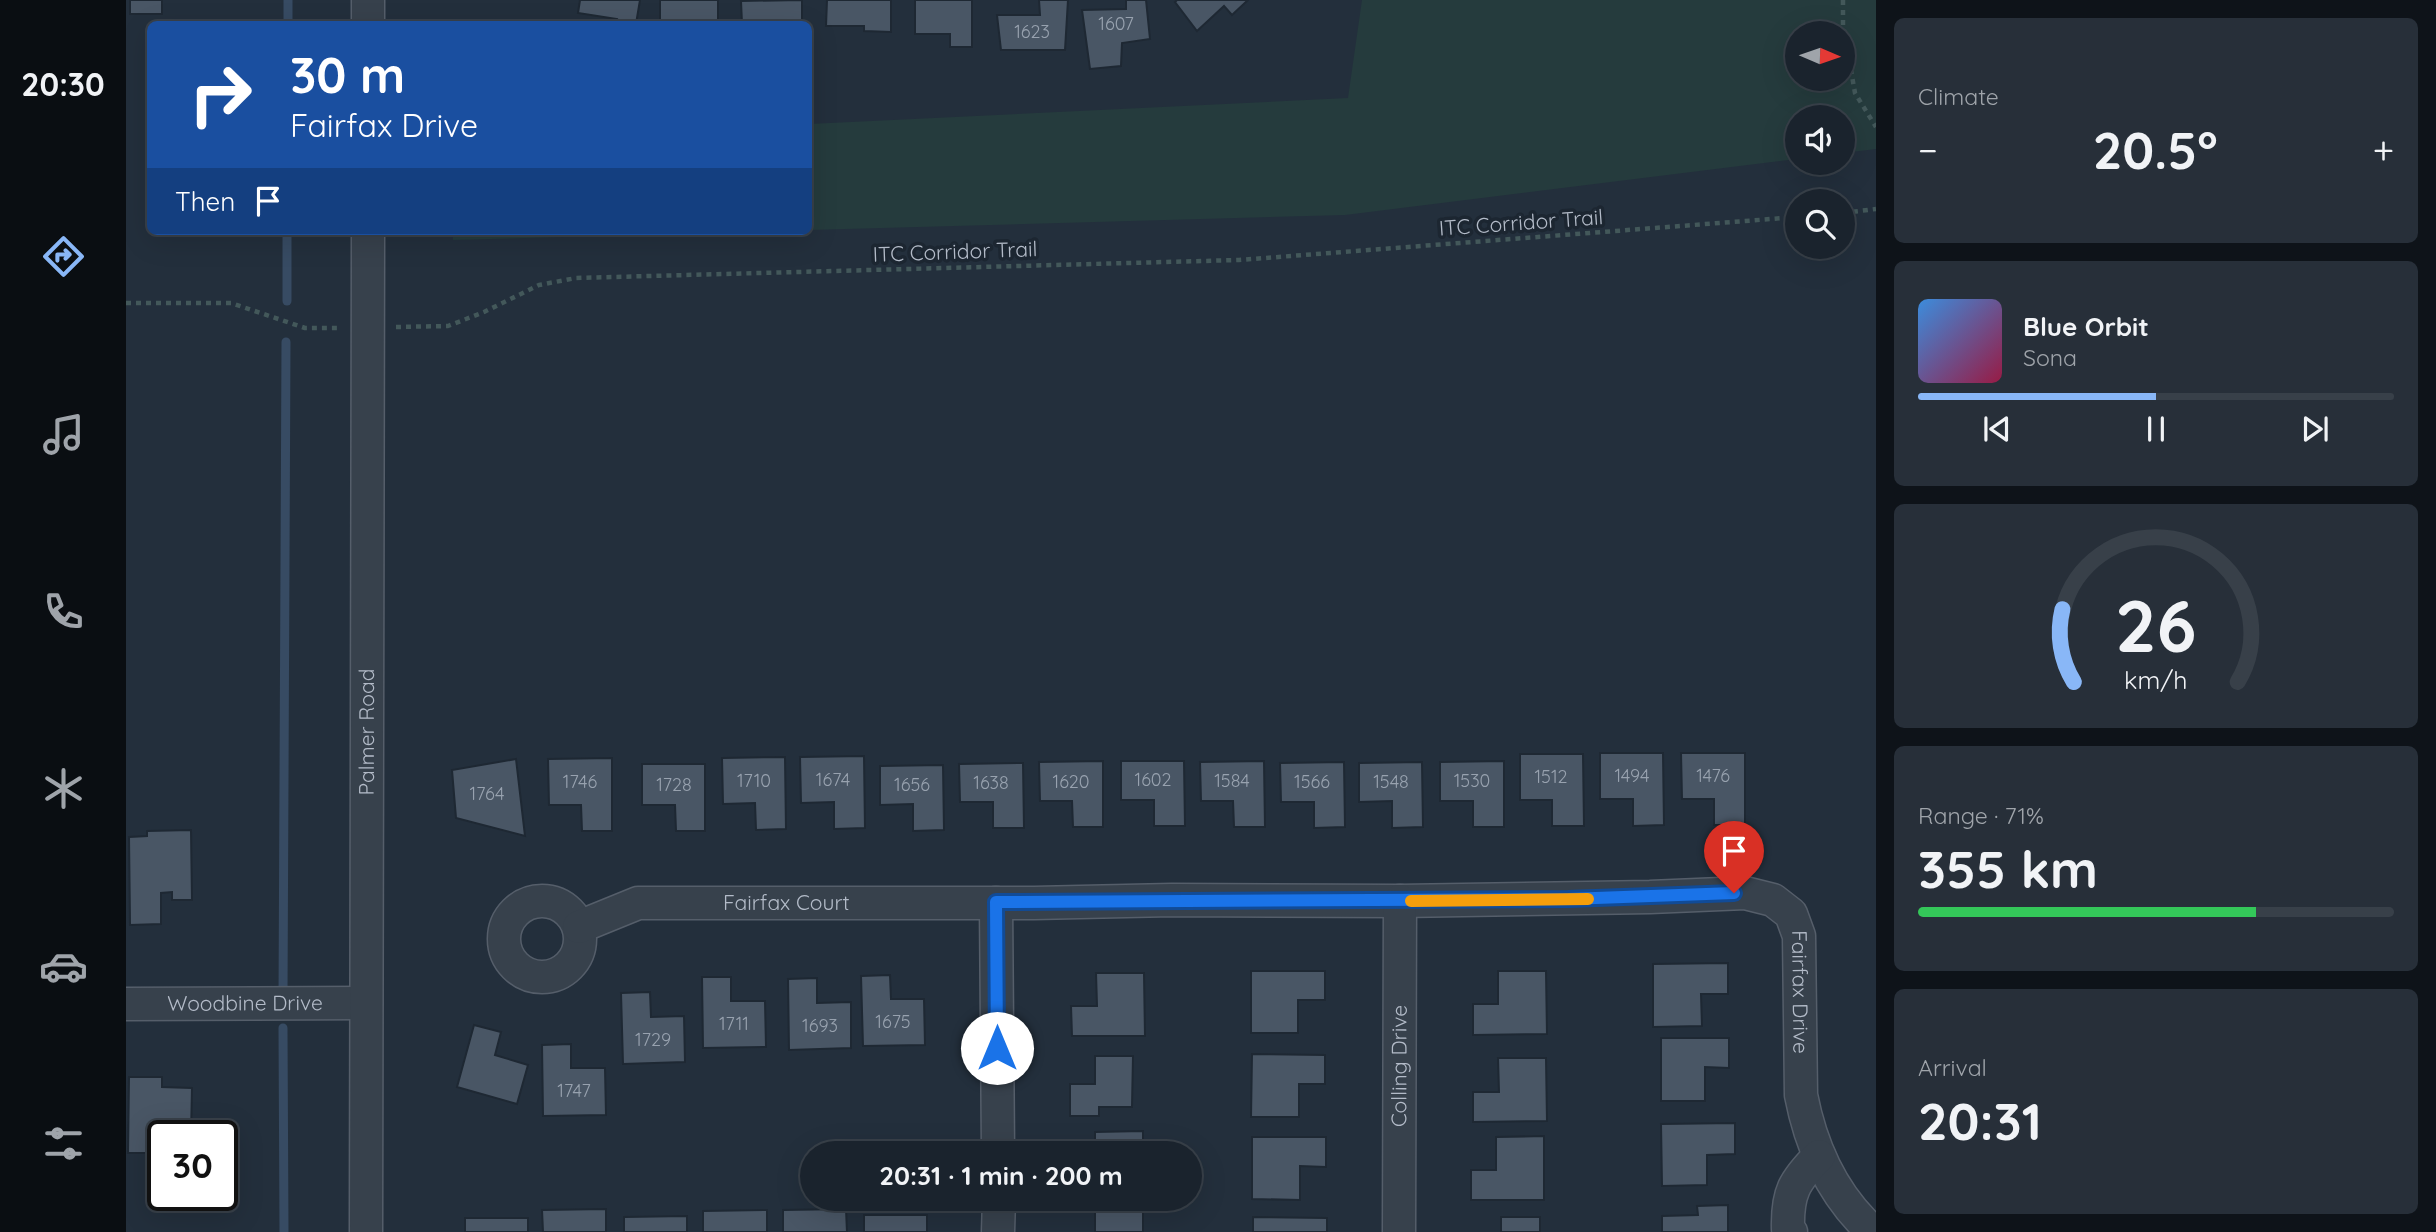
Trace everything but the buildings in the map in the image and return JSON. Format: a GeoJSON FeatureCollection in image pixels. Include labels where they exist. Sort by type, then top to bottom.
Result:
{"type":"FeatureCollection","features":[{"type":"Feature","properties":{"kind":"street"},"geometry":{"type":"LineString","coordinates":[[368,0],[368,21]]}},
{"type":"Feature","properties":{"kind":"street","name":"Palmer Road"},"geometry":{"type":"LineString","coordinates":[[366,1232],[368,235]]}},
{"type":"Feature","properties":{"kind":"street","name":"Fairfax Drive"},"geometry":{"type":"LineString","coordinates":[[996,902],[1400,901],[1623,898],[1734,893],[1759,895],[1773,900],[1791,914],[1799,936],[1801,1095],[1806,1118],[1819,1156],[1837,1190],[1873,1232]]}},
{"type":"Feature","properties":{"kind":"street","name":"Colling Drive"},"geometry":{"type":"LineString","coordinates":[[1399,1232],[1400,901]]}},
{"type":"Feature","properties":{"kind":"street"},"geometry":{"type":"LineString","coordinates":[[996,902],[998,1141]]}},
{"type":"Feature","properties":{"kind":"street","name":"Fairfax Court"},"geometry":{"type":"LineString","coordinates":[[579,927],[638,903],[996,902]]}},
{"type":"Feature","properties":{"kind":"street","name":"Woodbine Drive"},"geometry":{"type":"LineString","coordinates":[[126,1004],[366,1003]]}},
{"type":"Feature","properties":{"kind":"street"},"geometry":{"type":"LineString","coordinates":[[1791,1232],[1788,1229],[1787,1203],[1801,1174],[1819,1156]]}},
{"type":"Feature","properties":{"kind":"street"},"geometry":{"type":"LineString","coordinates":[[998,1232],[999,1211]]}},
{"type":"Feature","properties":{"kind":"path"},"geometry":{"type":"LineString","coordinates":[[1843,0],[1843,25],[1855,93],[1876,127]]}},
{"type":"Feature","properties":{"kind":"path"},"geometry":{"type":"LineString","coordinates":[[1855,212],[1876,209]]}},
{"type":"Feature","properties":{"kind":"path","name":"ITC Corridor Trail"},"geometry":{"type":"LineString","coordinates":[[126,303],[231,303],[305,328],[448,326],[539,285],[576,278],[1239,260],[1785,218]]}},
{"type":"Feature","properties":{"kind":"green space"},"geometry":{"type":"Polygon","coordinates":[[[1362,0],[1876,0],[1876,149],[1855,152],[1855,105],[1785,105],[1785,160],[1345,215],[812,230],[812,124],[1348,98],[1362,0]]]}},
{"type":"Feature","properties":{"kind":"green space"},"geometry":{"type":"Polygon","coordinates":[[[453,235],[640,235],[453,240],[453,235]]]}},
{"type":"Feature","properties":{"kind":"waterway"},"geometry":{"type":"LineString","coordinates":[[288,0],[288,21]]}},
{"type":"Feature","properties":{"kind":"waterway"},"geometry":{"type":"LineString","coordinates":[[287,235],[287,301]]}},
{"type":"Feature","properties":{"kind":"waterway"},"geometry":{"type":"LineString","coordinates":[[283,998],[286,342]]}},
{"type":"Feature","properties":{"kind":"waterway"},"geometry":{"type":"LineString","coordinates":[[283,1028],[284,1232]]}},
{"type":"Feature","properties":{"kind":"slow traffic"},"geometry":{"type":"LineString","coordinates":[[1411,901],[1588,899]]}},
{"type":"Feature","properties":{"kind":"route"},"geometry":{"type":"LineString","coordinates":[[997,1048],[996,902],[1568,899],[1734,893]]}}]}
